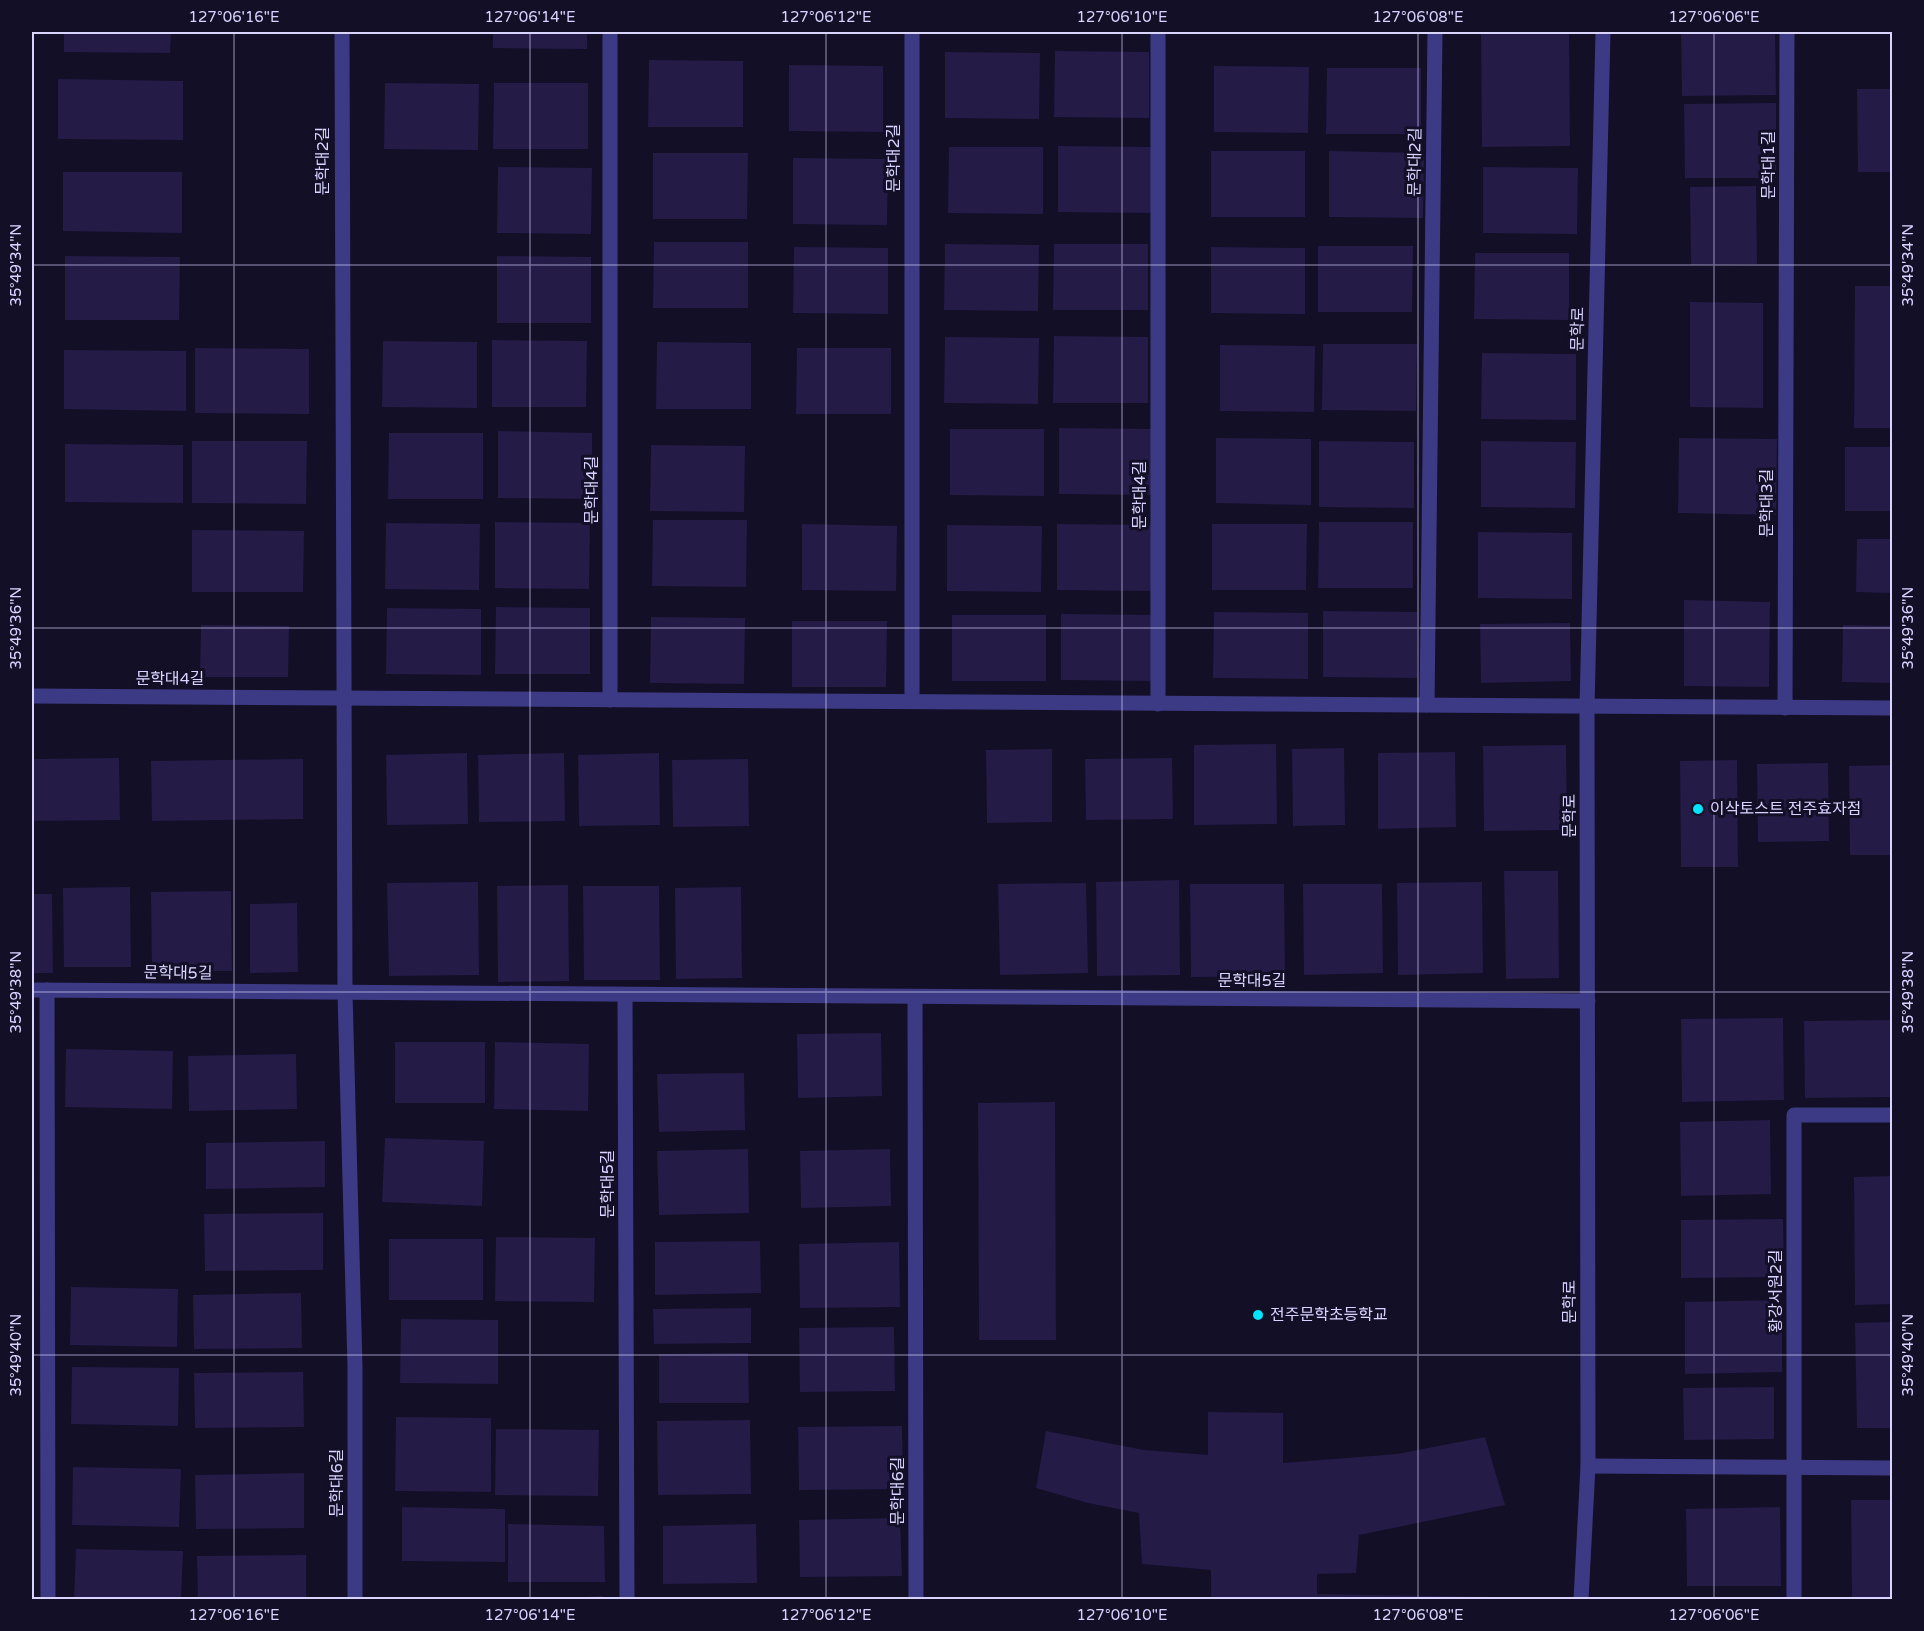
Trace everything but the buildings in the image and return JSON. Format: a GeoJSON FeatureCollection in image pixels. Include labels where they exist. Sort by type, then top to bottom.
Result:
{"type":"FeatureCollection","features":[{"type":"Feature","properties":{"kind":"street","name":"문학대2길"},"geometry":{"type":"LineString","coordinates":[[342,32],[340,290],[344,698]]}},
{"type":"Feature","properties":{"kind":"street","name":"문학대4길"},"geometry":{"type":"LineString","coordinates":[[609,700],[610,32]]}},
{"type":"Feature","properties":{"kind":"street","name":"문학대2길"},"geometry":{"type":"LineString","coordinates":[[912,32],[912,701]]}},
{"type":"Feature","properties":{"kind":"street","name":"문학대4길"},"geometry":{"type":"LineString","coordinates":[[1158,32],[1158,704]]}},
{"type":"Feature","properties":{"kind":"street","name":"문학대2길"},"geometry":{"type":"LineString","coordinates":[[1427,705],[1435,32]]}},
{"type":"Feature","properties":{"kind":"street","name":"문학로"},"geometry":{"type":"LineString","coordinates":[[1581,1599],[1588,1466],[1587,708],[1603,32]]}},
{"type":"Feature","properties":{"kind":"street","name":"문학대1길"},"geometry":{"type":"LineString","coordinates":[[1786,299],[1787,32]]}},
{"type":"Feature","properties":{"kind":"street","name":"문학대3길"},"geometry":{"type":"LineString","coordinates":[[1785,708],[1786,299]]}},
{"type":"Feature","properties":{"kind":"street","name":"문학대4길"},"geometry":{"type":"LineString","coordinates":[[32,696],[1587,708]]}},
{"type":"Feature","properties":{"kind":"street"},"geometry":{"type":"LineString","coordinates":[[344,698],[345,993]]}},
{"type":"Feature","properties":{"kind":"street"},"geometry":{"type":"LineString","coordinates":[[1587,708],[1893,708]]}},
{"type":"Feature","properties":{"kind":"street","name":"문학대5길"},"geometry":{"type":"LineString","coordinates":[[48,1599],[48,1350],[39,990],[626,996],[1588,1001]]}},
{"type":"Feature","properties":{"kind":"street","name":"문학대6길"},"geometry":{"type":"LineString","coordinates":[[345,993],[355,1367],[355,1599]]}},
{"type":"Feature","properties":{"kind":"street","name":"문학대5길"},"geometry":{"type":"LineString","coordinates":[[626,996],[627,1599]]}},
{"type":"Feature","properties":{"kind":"street","name":"문학대6길"},"geometry":{"type":"LineString","coordinates":[[915,998],[916,1599]]}},
{"type":"Feature","properties":{"kind":"street","name":"황강서원2길"},"geometry":{"type":"LineString","coordinates":[[1794,1599],[1794,1115],[1893,1115]]}},
{"type":"Feature","properties":{"kind":"street"},"geometry":{"type":"LineString","coordinates":[[1588,1466],[1893,1468]]}},
{"type":"Feature","properties":{"kind":"place","name":"이삭토스트 전주효자점"},"geometry":{"type":"Point","coordinates":[1698,809]}},
{"type":"Feature","properties":{"kind":"place","name":"전주문학초등학교"},"geometry":{"type":"Point","coordinates":[1258,1315]}}]}
